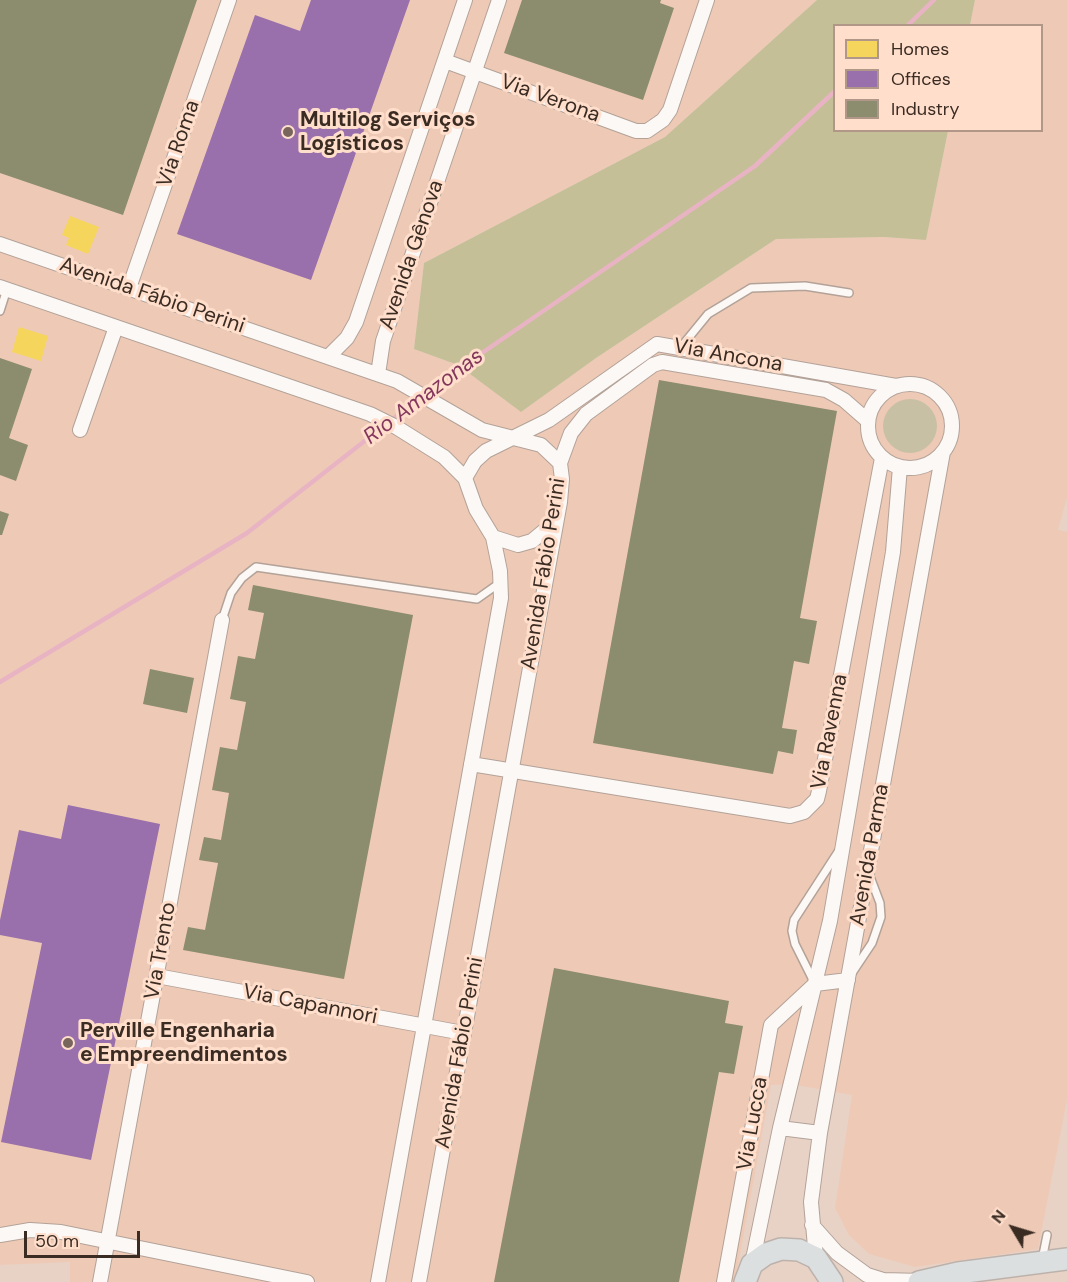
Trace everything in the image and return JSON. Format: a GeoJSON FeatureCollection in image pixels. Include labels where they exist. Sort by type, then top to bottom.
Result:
{"type":"FeatureCollection","features":[{"type":"Feature","properties":{"kind":"main road"},"geometry":{"type":"LineString","coordinates":[[749,1273],[766,1254],[781,1249],[799,1250],[816,1258],[832,1282]]}},
{"type":"Feature","properties":{"kind":"main road"},"geometry":{"type":"LineString","coordinates":[[920,1281],[1067,1259]]}},
{"type":"Feature","properties":{"kind":"street","name":"Via Roma"},"geometry":{"type":"LineString","coordinates":[[129,288],[229,0]]}},
{"type":"Feature","properties":{"kind":"street","name":"Avenida Gênova"},"geometry":{"type":"LineString","coordinates":[[328,357],[347,338],[356,322],[465,0]]}},
{"type":"Feature","properties":{"kind":"street","name":"Avenida Gênova"},"geometry":{"type":"LineString","coordinates":[[378,374],[383,341],[498,0]]}},
{"type":"Feature","properties":{"kind":"street","name":"Via Verona"},"geometry":{"type":"LineString","coordinates":[[445,61],[636,131],[655,128],[670,110],[707,0]]}},
{"type":"Feature","properties":{"kind":"street","name":"Avenida Fábio Perini"},"geometry":{"type":"LineString","coordinates":[[0,244],[378,374],[408,387],[482,430],[541,445],[560,463],[562,479],[555,522],[419,1282]]}},
{"type":"Feature","properties":{"kind":"street","name":"Avenida Fábio Perini"},"geometry":{"type":"LineString","coordinates":[[4,288],[370,414],[396,427],[436,452],[465,478],[476,509],[493,537],[501,582],[501,598],[378,1282]]}},
{"type":"Feature","properties":{"kind":"street"},"geometry":{"type":"LineString","coordinates":[[80,430],[116,327]]}},
{"type":"Feature","properties":{"kind":"street","name":"Via Ancona"},"geometry":{"type":"LineString","coordinates":[[515,438],[549,420],[653,346],[662,344],[896,386]]}},
{"type":"Feature","properties":{"kind":"street","name":"Via Ancona"},"geometry":{"type":"LineString","coordinates":[[560,463],[571,433],[586,414],[653,365],[662,362],[826,390],[844,400],[868,421]]}},
{"type":"Feature","properties":{"kind":"street"},"geometry":{"type":"LineString","coordinates":[[920,385],[936,393],[948,406],[952,430],[943,452],[924,466],[900,467],[882,458],[869,435],[868,421],[877,400],[896,386],[920,385]]}},
{"type":"Feature","properties":{"kind":"street"},"geometry":{"type":"LineString","coordinates":[[465,478],[475,461],[486,451],[515,438]]}},
{"type":"Feature","properties":{"kind":"street","name":"Avenida Parma"},"geometry":{"type":"LineString","coordinates":[[816,1258],[812,1225],[813,1178],[820,1133],[943,452]]}},
{"type":"Feature","properties":{"kind":"street","name":"Via Ravenna"},"geometry":{"type":"LineString","coordinates":[[471,764],[790,816],[804,812],[817,799],[819,791],[882,458]]}},
{"type":"Feature","properties":{"kind":"street","name":"Avenida Parma"},"geometry":{"type":"LineString","coordinates":[[749,1273],[780,1128],[830,921],[893,552],[900,467]]}},
{"type":"Feature","properties":{"kind":"street"},"geometry":{"type":"LineString","coordinates":[[493,537],[518,545],[531,541],[555,522]]}},
{"type":"Feature","properties":{"kind":"street","name":"Via Trento"},"geometry":{"type":"LineString","coordinates":[[100,1282],[222,620]]}},
{"type":"Feature","properties":{"kind":"street","name":"Via Capannori"},"geometry":{"type":"LineString","coordinates":[[157,976],[464,1033]]}},
{"type":"Feature","properties":{"kind":"street"},"geometry":{"type":"LineString","coordinates":[[815,984],[848,980]]}},
{"type":"Feature","properties":{"kind":"street","name":"Via Lucca"},"geometry":{"type":"LineString","coordinates":[[724,1282],[771,1025],[815,984]]}},
{"type":"Feature","properties":{"kind":"street"},"geometry":{"type":"LineString","coordinates":[[780,1128],[820,1133]]}},
{"type":"Feature","properties":{"kind":"street"},"geometry":{"type":"LineString","coordinates":[[812,1225],[837,1253],[867,1275],[884,1280],[920,1281]]}},
{"type":"Feature","properties":{"kind":"street"},"geometry":{"type":"LineString","coordinates":[[3,1231],[46,1230],[108,1240],[307,1282]]}},
{"type":"Feature","properties":{"kind":"lane"},"geometry":{"type":"LineString","coordinates":[[681,347],[708,314],[751,288],[805,286],[849,293]]}},
{"type":"Feature","properties":{"kind":"lane"},"geometry":{"type":"LineString","coordinates":[[0,311],[4,288]]}},
{"type":"Feature","properties":{"kind":"lane"},"geometry":{"type":"LineString","coordinates":[[222,620],[231,593],[242,578],[256,567],[477,599],[501,582]]}},
{"type":"Feature","properties":{"kind":"lane"},"geometry":{"type":"LineString","coordinates":[[815,984],[795,944],[792,931],[794,920],[843,845]]}},
{"type":"Feature","properties":{"kind":"lane"},"geometry":{"type":"LineString","coordinates":[[848,980],[872,943],[881,917],[880,903],[868,868]]}},
{"type":"Feature","properties":{"kind":"lane"},"geometry":{"type":"LineString","coordinates":[[1042,1262],[1047,1234]]}},
{"type":"Feature","properties":{"kind":"shaded area"},"geometry":{"type":"Polygon","coordinates":[[[0,0],[817,0],[665,137],[424,263],[414,349],[458,365],[521,412],[596,358],[776,239],[884,237],[926,240],[948,132],[1043,132],[1043,24],[970,24],[975,0],[1067,0],[1067,498],[1058,530],[1067,532],[1067,1100],[1038,1249],[915,1267],[869,1254],[849,1235],[835,1208],[852,1095],[790,1084],[771,1085],[735,1282],[70,1282],[70,1262],[0,1265],[0,0]]]}},
{"type":"Feature","properties":{"kind":"shaded area"},"geometry":{"type":"Polygon","coordinates":[[[817,0],[975,0],[970,24],[833,24],[833,132],[948,132],[926,240],[884,237],[776,239],[596,358],[521,412],[458,365],[414,349],[424,263],[665,137],[817,0]]]}},
{"type":"Feature","properties":{"kind":"shaded area"},"geometry":{"type":"Polygon","coordinates":[[[910,399],[920,401],[929,407],[935,416],[937,426],[935,436],[929,445],[920,451],[910,453],[900,451],[891,445],[885,436],[883,426],[885,416],[891,407],[900,401],[910,399]]]}},
{"type":"Feature","properties":{"kind":"building: Homes"},"geometry":{"type":"Polygon","coordinates":[[[70,216],[99,227],[88,254],[66,245],[69,238],[62,235],[70,216]]]}},
{"type":"Feature","properties":{"kind":"building: Homes"},"geometry":{"type":"Polygon","coordinates":[[[19,327],[48,336],[41,361],[12,352],[19,327]]]}},
{"type":"Feature","properties":{"kind":"building: Offices","name":"Multilog Serviços Logísticos"},"geometry":{"type":"Polygon","coordinates":[[[311,0],[410,0],[311,280],[177,234],[255,15],[300,31],[311,0]]]}},
{"type":"Feature","properties":{"kind":"building: Offices","name":"Perville Engenharia e Empreendimentos"},"geometry":{"type":"Polygon","coordinates":[[[68,805],[160,824],[91,1160],[1,1142],[42,943],[0,935],[0,920],[19,830],[61,839],[68,805]]]}},
{"type":"Feature","properties":{"kind":"building: Industry"},"geometry":{"type":"Polygon","coordinates":[[[0,0],[197,0],[123,215],[0,173],[0,0]]]}},
{"type":"Feature","properties":{"kind":"building: Industry"},"geometry":{"type":"Polygon","coordinates":[[[522,0],[661,0],[660,3],[674,8],[643,100],[504,53],[522,0]]]}},
{"type":"Feature","properties":{"kind":"building: Industry"},"geometry":{"type":"Polygon","coordinates":[[[0,358],[32,369],[9,438],[28,445],[16,481],[0,475],[0,358]]]}},
{"type":"Feature","properties":{"kind":"building: Industry"},"geometry":{"type":"Polygon","coordinates":[[[659,380],[837,411],[800,618],[817,621],[809,664],[794,661],[782,728],[797,730],[793,754],[778,751],[773,774],[593,743],[659,380]]]}},
{"type":"Feature","properties":{"kind":"building: Industry"},"geometry":{"type":"Polygon","coordinates":[[[0,511],[9,514],[2,535],[0,535],[0,511]]]}},
{"type":"Feature","properties":{"kind":"building: Industry"},"geometry":{"type":"Polygon","coordinates":[[[253,585],[413,615],[344,979],[183,950],[188,927],[205,930],[218,863],[199,860],[204,837],[221,840],[229,793],[212,790],[220,747],[237,750],[246,702],[230,699],[238,656],[255,659],[264,613],[248,610],[253,585]]]}},
{"type":"Feature","properties":{"kind":"building: Industry"},"geometry":{"type":"Polygon","coordinates":[[[150,669],[194,678],[187,713],[143,704],[150,669]]]}},
{"type":"Feature","properties":{"kind":"building: Industry"},"geometry":{"type":"Polygon","coordinates":[[[554,968],[729,1001],[725,1023],[743,1026],[734,1074],[719,1072],[679,1282],[494,1282],[554,968]]]}},
{"type":"Feature","properties":{"kind":"waterway","name":"Rio Amazonas"},"geometry":{"type":"LineString","coordinates":[[909,24],[934,0]]}},
{"type":"Feature","properties":{"kind":"waterway","name":"Rio Amazonas"},"geometry":{"type":"LineString","coordinates":[[0,682],[247,533],[444,379],[755,166],[833,93]]}},
{"type":"Feature","properties":{"kind":"place","name":"Multilog Serviços Logísticos"},"geometry":{"type":"Point","coordinates":[288,132]}},
{"type":"Feature","properties":{"kind":"place","name":"Perville Engenharia e Empreendimentos"},"geometry":{"type":"Point","coordinates":[68,1043]}}]}
